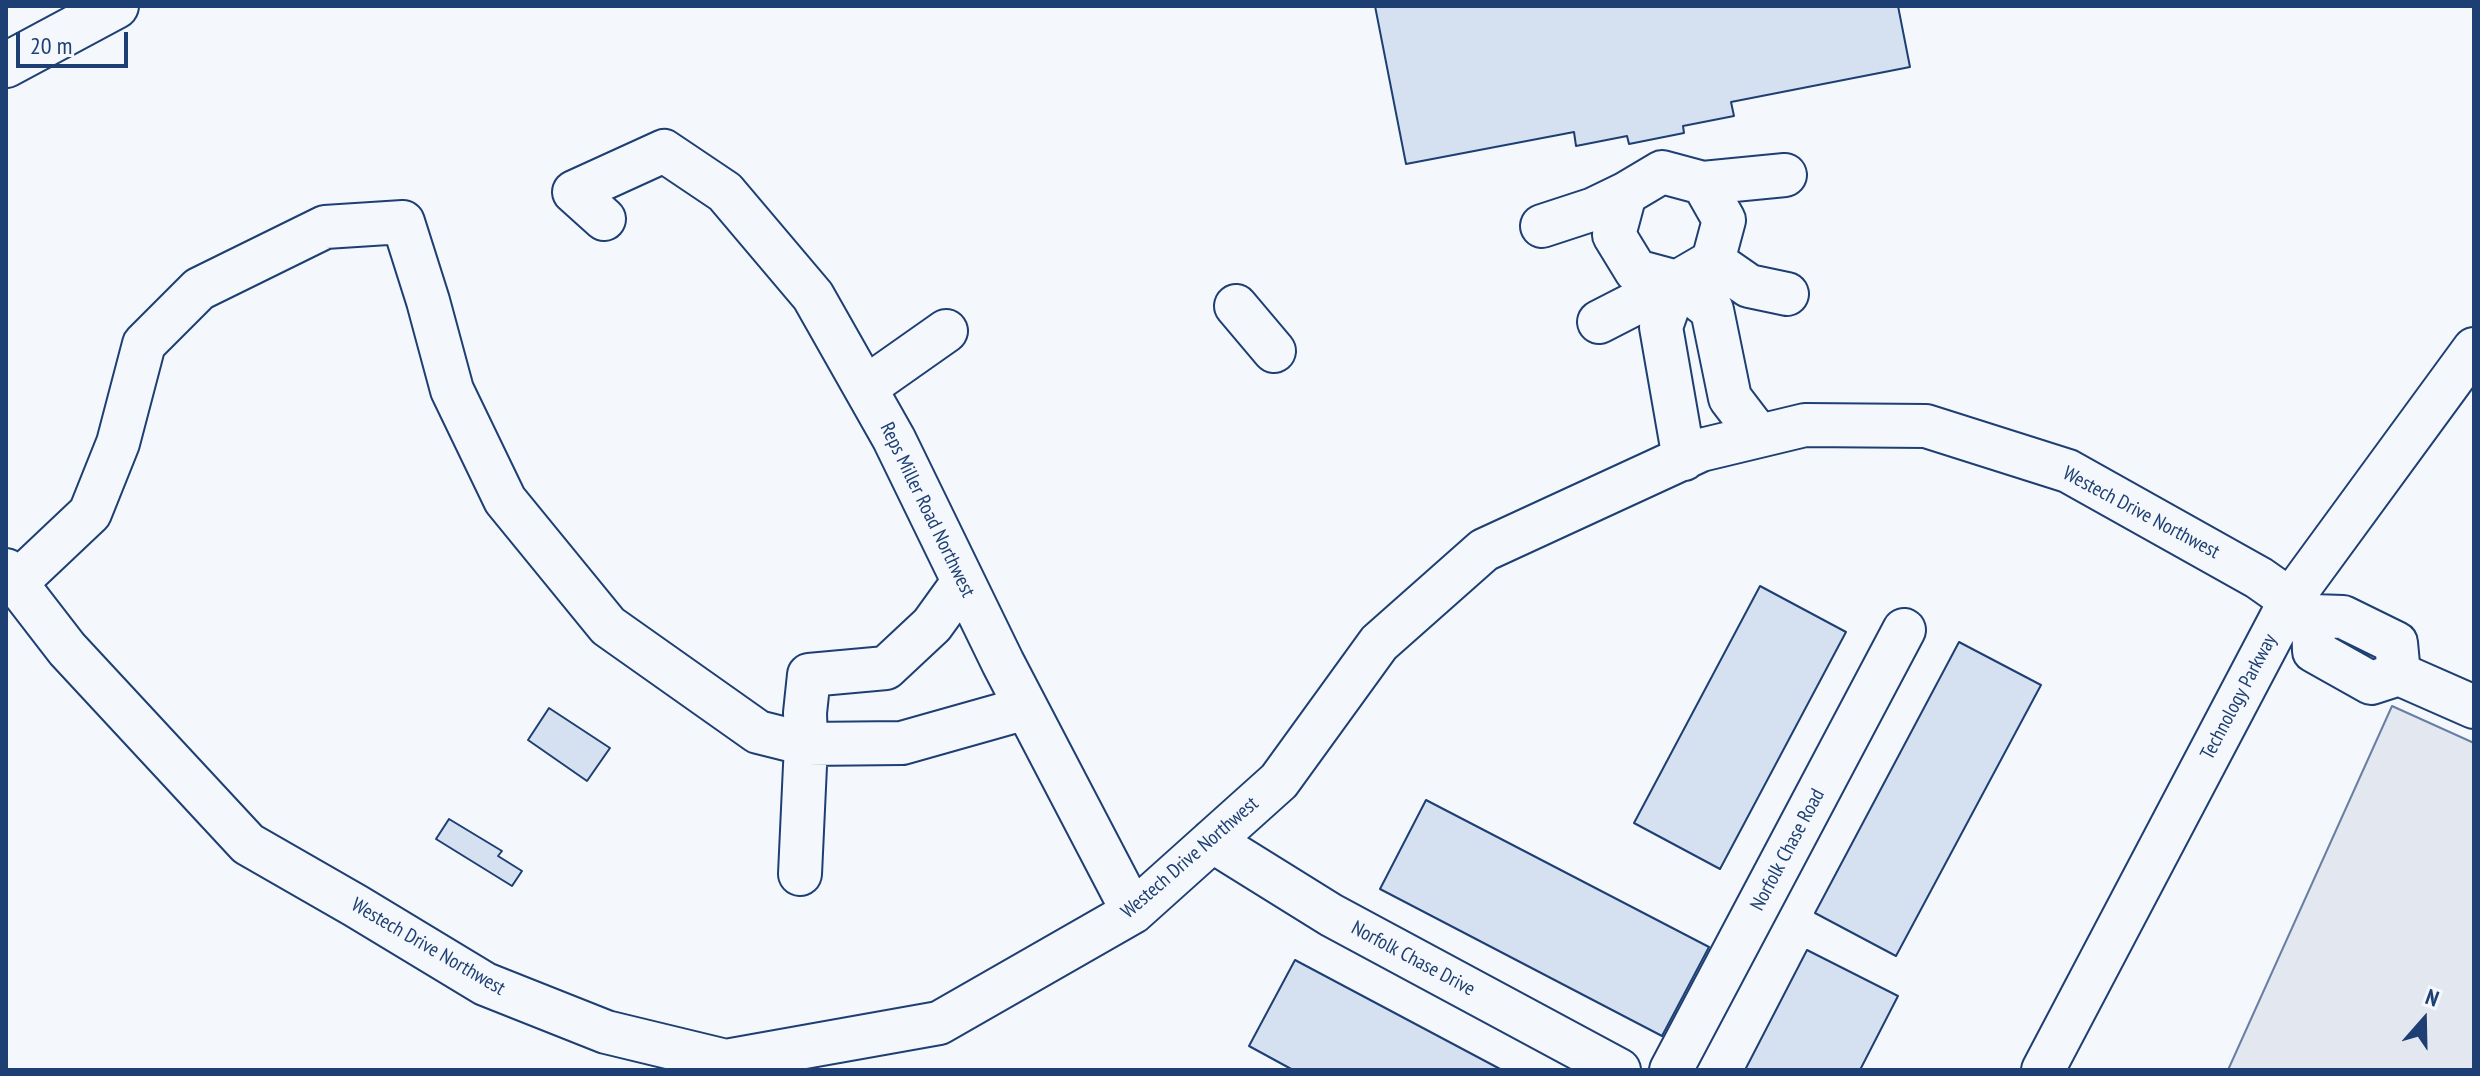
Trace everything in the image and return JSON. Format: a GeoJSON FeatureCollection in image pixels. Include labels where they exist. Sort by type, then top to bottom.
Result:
{"type":"FeatureCollection","features":[{"type":"Feature","properties":{"kind":"highway"},"geometry":{"type":"LineString","coordinates":[[6,65],[116,6]]}},
{"type":"Feature","properties":{"kind":"street","name":"Reps Miller Road Northwest"},"geometry":{"type":"LineString","coordinates":[[604,219],[574,192],[664,151],[725,192],[813,296],[894,439],[1026,708],[1133,912]]}},
{"type":"Feature","properties":{"kind":"street"},"geometry":{"type":"LineString","coordinates":[[1542,226],[1594,209],[1662,172],[1703,183],[1785,175]]}},
{"type":"Feature","properties":{"kind":"street"},"geometry":{"type":"LineString","coordinates":[[1599,322],[1713,261],[1724,220],[1703,183]]}},
{"type":"Feature","properties":{"kind":"street"},"geometry":{"type":"LineString","coordinates":[[1625,194],[1614,235],[1636,271],[1677,282],[1712,310],[1730,398],[1759,436]]}},
{"type":"Feature","properties":{"kind":"street"},"geometry":{"type":"LineString","coordinates":[[12,576],[90,513],[118,443],[144,344],[199,289],[325,227],[403,222],[452,390],[505,500],[608,626],[758,732],[806,744],[902,743],[1026,708]]}},
{"type":"Feature","properties":{"kind":"street"},"geometry":{"type":"LineString","coordinates":[[1713,261],[1749,286],[1787,294]]}},
{"type":"Feature","properties":{"kind":"street"},"geometry":{"type":"LineString","coordinates":[[1677,282],[1661,327],[1684,459]]}},
{"type":"Feature","properties":{"kind":"street"},"geometry":{"type":"LineString","coordinates":[[1236,306],[1274,351]]}},
{"type":"Feature","properties":{"kind":"street"},"geometry":{"type":"LineString","coordinates":[[865,388],[946,331]]}},
{"type":"Feature","properties":{"kind":"street","name":"Technology Parkway"},"geometry":{"type":"LineString","coordinates":[[2043,1070],[2302,608],[2474,349]]}},
{"type":"Feature","properties":{"kind":"street","name":"Westech Drive Northwest"},"geometry":{"type":"LineString","coordinates":[[6,538],[12,576],[67,649],[248,844],[485,984],[606,1032],[726,1061],[939,1023],[1133,912],[1279,781],[1379,643],[1484,550],[1701,450],[1805,425],[1926,426],[2068,471],[2259,578],[2302,608]]}},
{"type":"Feature","properties":{"kind":"street"},"geometry":{"type":"LineString","coordinates":[[800,874],[809,675],[886,668],[932,625],[963,582]]}},
{"type":"Feature","properties":{"kind":"street"},"geometry":{"type":"LineString","coordinates":[[2302,608],[2343,617],[2396,643],[2399,674],[2474,707]]}},
{"type":"Feature","properties":{"kind":"street","name":"Norfolk Chase Road"},"geometry":{"type":"LineString","coordinates":[[1671,1070],[1904,630]]}},
{"type":"Feature","properties":{"kind":"street","name":"Norfolk Chase Drive"},"geometry":{"type":"LineString","coordinates":[[1212,841],[1331,915],[1619,1070]]}},
{"type":"Feature","properties":{"kind":"shaded area"},"geometry":{"type":"Polygon","coordinates":[[[2392,706],[2474,743],[2474,1070],[2228,1070],[2392,706]]]}},
{"type":"Feature","properties":{"kind":"building"},"geometry":{"type":"Polygon","coordinates":[[[1375,6],[1898,6],[1910,67],[1731,102],[1734,116],[1683,126],[1684,133],[1629,144],[1627,136],[1576,146],[1574,132],[1406,164],[1375,6]]]}},
{"type":"Feature","properties":{"kind":"building"},"geometry":{"type":"Polygon","coordinates":[[[1760,586],[1846,632],[1720,869],[1634,823],[1760,586]]]}},
{"type":"Feature","properties":{"kind":"building"},"geometry":{"type":"Polygon","coordinates":[[[1959,642],[2041,685],[1896,956],[1815,913],[1959,642]]]}},
{"type":"Feature","properties":{"kind":"building"},"geometry":{"type":"Polygon","coordinates":[[[549,708],[610,748],[587,781],[528,740],[549,708]]]}},
{"type":"Feature","properties":{"kind":"building"},"geometry":{"type":"Polygon","coordinates":[[[1426,800],[1709,947],[1662,1036],[1380,889],[1426,800]]]}},
{"type":"Feature","properties":{"kind":"building"},"geometry":{"type":"Polygon","coordinates":[[[449,819],[502,851],[498,856],[522,871],[512,886],[436,839],[449,819]]]}},
{"type":"Feature","properties":{"kind":"building"},"geometry":{"type":"Polygon","coordinates":[[[1807,950],[1898,996],[1860,1070],[1745,1070],[1807,950]]]}},
{"type":"Feature","properties":{"kind":"building"},"geometry":{"type":"Polygon","coordinates":[[[1295,960],[1502,1070],[1293,1070],[1249,1046],[1295,960]]]}}]}
